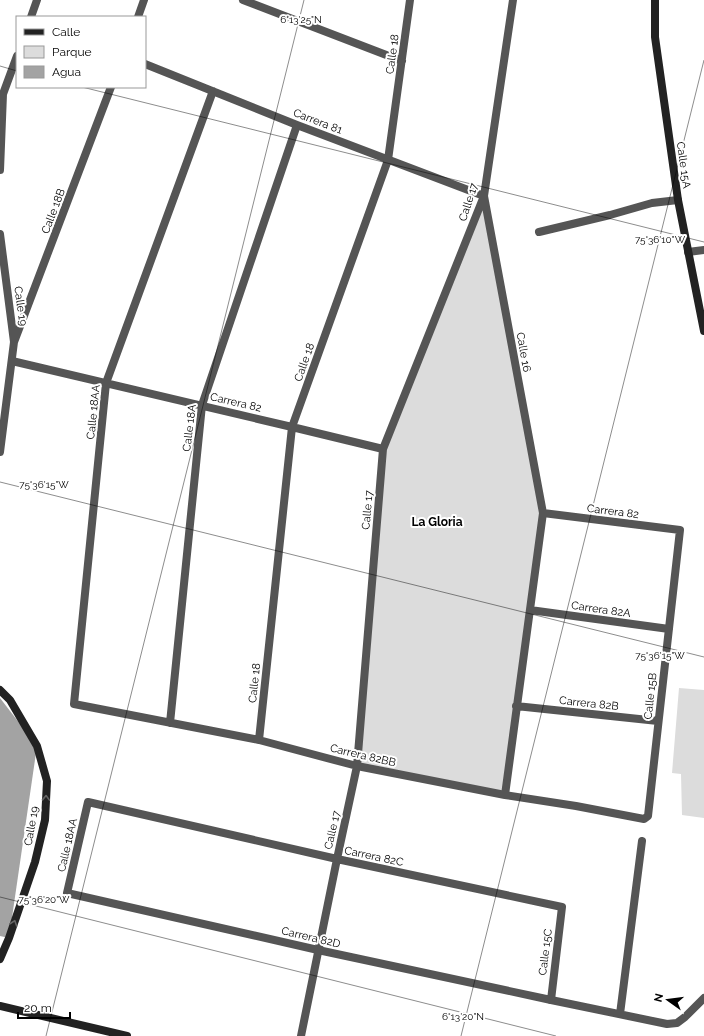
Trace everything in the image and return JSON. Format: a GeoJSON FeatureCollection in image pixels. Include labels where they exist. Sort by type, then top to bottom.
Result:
{"type":"FeatureCollection","features":[{"type":"Feature","properties":{"kind":"street"},"geometry":{"type":"LineString","coordinates":[[31,16],[37,0]]}},
{"type":"Feature","properties":{"kind":"street"},"geometry":{"type":"LineString","coordinates":[[138,16],[144,0]]}},
{"type":"Feature","properties":{"kind":"street"},"geometry":{"type":"LineString","coordinates":[[243,0],[402,61]]}},
{"type":"Feature","properties":{"kind":"street","name":"Calle 18"},"geometry":{"type":"LineString","coordinates":[[259,740],[292,427],[388,160],[410,0]]}},
{"type":"Feature","properties":{"kind":"street","name":"Calle 17"},"geometry":{"type":"LineString","coordinates":[[301,1036],[336,859],[358,766],[383,449],[484,196],[513,0]]}},
{"type":"Feature","properties":{"kind":"street","name":"Calle 15A"},"geometry":{"type":"LineString","coordinates":[[655,0],[655,37],[678,200],[704,331]]}},
{"type":"Feature","properties":{"kind":"street"},"geometry":{"type":"LineString","coordinates":[[0,170],[2,94],[16,59]]}},
{"type":"Feature","properties":{"kind":"street","name":"Carrera 81"},"geometry":{"type":"LineString","coordinates":[[146,64],[297,125],[484,196]]}},
{"type":"Feature","properties":{"kind":"street","name":"Calle 18B"},"geometry":{"type":"LineString","coordinates":[[14,342],[111,88]]}},
{"type":"Feature","properties":{"kind":"street","name":"Calle 18AA"},"geometry":{"type":"LineString","coordinates":[[74,704],[106,383],[213,91]]}},
{"type":"Feature","properties":{"kind":"street","name":"Calle 18A"},"geometry":{"type":"LineString","coordinates":[[170,723],[202,405],[297,125]]}},
{"type":"Feature","properties":{"kind":"street","name":"Calle 16"},"geometry":{"type":"LineString","coordinates":[[484,196],[543,513],[505,795]]}},
{"type":"Feature","properties":{"kind":"street"},"geometry":{"type":"LineString","coordinates":[[539,232],[652,203],[678,200]]}},
{"type":"Feature","properties":{"kind":"street","name":"Calle 19"},"geometry":{"type":"LineString","coordinates":[[0,234],[14,342],[0,452]]}},
{"type":"Feature","properties":{"kind":"street"},"geometry":{"type":"LineString","coordinates":[[688,252],[704,250]]}},
{"type":"Feature","properties":{"kind":"street","name":"Carrera 82"},"geometry":{"type":"LineString","coordinates":[[12,361],[383,449]]}},
{"type":"Feature","properties":{"kind":"street","name":"Carrera 82"},"geometry":{"type":"LineString","coordinates":[[543,513],[680,530]]}},
{"type":"Feature","properties":{"kind":"street","name":"Calle 15B"},"geometry":{"type":"LineString","coordinates":[[648,816],[680,530]]}},
{"type":"Feature","properties":{"kind":"street","name":"Carrera 82A"},"geometry":{"type":"LineString","coordinates":[[530,610],[669,629]]}},
{"type":"Feature","properties":{"kind":"street","name":"Calle 19"},"geometry":{"type":"LineString","coordinates":[[0,690],[10,700],[37,746],[46,780],[45,820],[35,862],[9,938],[0,959]]}},
{"type":"Feature","properties":{"kind":"street","name":"Carrera 82BB"},"geometry":{"type":"LineString","coordinates":[[74,704],[259,740],[358,766],[505,795],[576,806],[644,819],[648,816]]}},
{"type":"Feature","properties":{"kind":"street","name":"Carrera 82B"},"geometry":{"type":"LineString","coordinates":[[516,706],[658,721]]}},
{"type":"Feature","properties":{"kind":"street","name":"Calle 18AA"},"geometry":{"type":"LineString","coordinates":[[67,893],[88,802]]}},
{"type":"Feature","properties":{"kind":"street","name":"Carrera 82C"},"geometry":{"type":"LineString","coordinates":[[88,802],[336,859],[562,907]]}},
{"type":"Feature","properties":{"kind":"street"},"geometry":{"type":"LineString","coordinates":[[620,1014],[642,841]]}},
{"type":"Feature","properties":{"kind":"street","name":"Carrera 82D"},"geometry":{"type":"LineString","coordinates":[[67,893],[318,950],[667,1024],[677,1023],[704,998]]}},
{"type":"Feature","properties":{"kind":"street","name":"Calle 15C"},"geometry":{"type":"LineString","coordinates":[[551,1000],[562,907]]}},
{"type":"Feature","properties":{"kind":"street"},"geometry":{"type":"LineString","coordinates":[[0,1006],[127,1036]]}},
{"type":"Feature","properties":{"kind":"green space"},"geometry":{"type":"Polygon","coordinates":[[[484,196],[543,513],[505,795],[357,766],[383,449],[484,196]]]}},
{"type":"Feature","properties":{"kind":"green space"},"geometry":{"type":"Polygon","coordinates":[[[679,688],[704,690],[704,818],[682,815],[681,774],[672,773],[679,688]]]}},
{"type":"Feature","properties":{"kind":"water"},"geometry":{"type":"Polygon","coordinates":[[[0,698],[37,746],[9,938],[0,936],[0,698]]]}},
{"type":"Feature","properties":{"kind":"district","name":"La Gloria"},"geometry":{"type":"Point","coordinates":[437,522]}}]}
